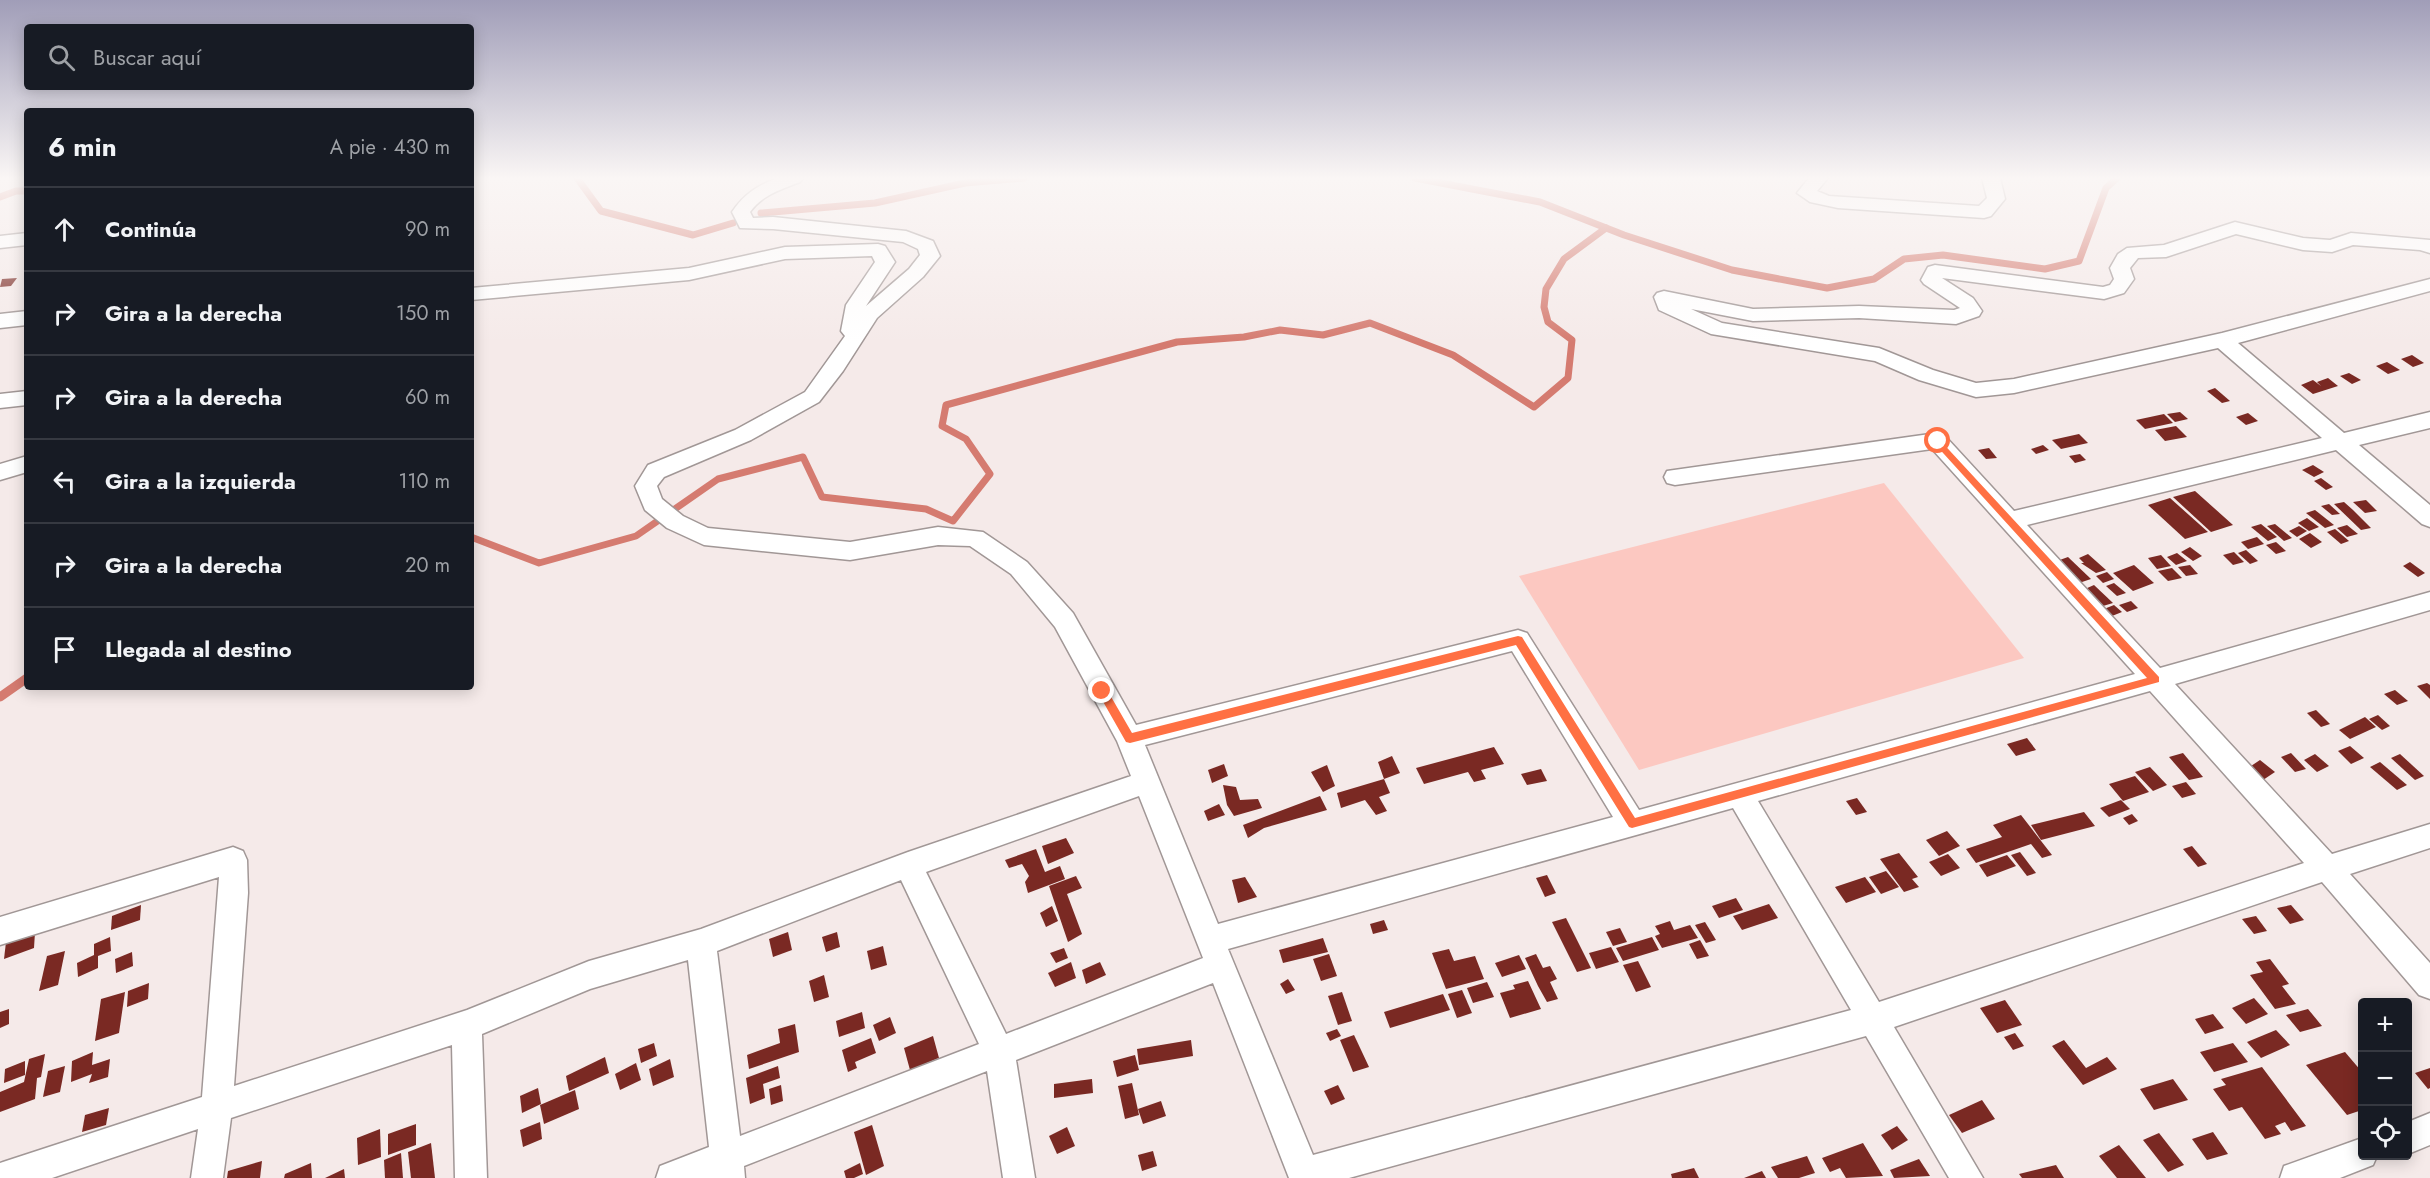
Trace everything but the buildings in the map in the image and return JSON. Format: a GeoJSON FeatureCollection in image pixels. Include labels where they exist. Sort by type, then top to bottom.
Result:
{"type":"FeatureCollection","features":[{"type":"Feature","properties":{"kind":"street"},"geometry":{"type":"LineString","coordinates":[[874,233],[906,237],[926,245],[930,256],[916,273],[870,313],[846,351],[812,397],[743,435],[656,471],[646,486],[653,504],[675,522],[704,536],[850,551],[938,536],[975,538],[1019,568],[1064,620],[1130,738],[1305,1176],[1873,1019],[2430,836]]}},
{"type":"Feature","properties":{"kind":"street"},"geometry":{"type":"LineString","coordinates":[[2219,233],[2166,250],[2134,252],[2125,258],[2120,268],[2124,279],[2116,289],[2104,293],[1935,271],[1931,280],[1966,303],[1972,311],[1956,316],[1859,312],[1753,315],[1664,297],[1666,305],[1718,329],[1879,355],[1926,375],[1976,390],[2014,386],[2222,340],[2430,285]]}},
{"type":"Feature","properties":{"kind":"street"},"geometry":{"type":"LineString","coordinates":[[2256,233],[2303,244],[2332,246],[2351,239],[2424,243],[2430,248]]}},
{"type":"Feature","properties":{"kind":"street"},"geometry":{"type":"LineString","coordinates":[[0,242],[24,239]]}},
{"type":"Feature","properties":{"kind":"street"},"geometry":{"type":"LineString","coordinates":[[474,294],[689,274],[785,253],[878,250],[885,262],[856,305],[846,351]]}},
{"type":"Feature","properties":{"kind":"street"},"geometry":{"type":"LineString","coordinates":[[0,321],[24,318]]}},
{"type":"Feature","properties":{"kind":"street"},"geometry":{"type":"LineString","coordinates":[[2222,340],[2430,518]]}},
{"type":"Feature","properties":{"kind":"street"},"geometry":{"type":"LineString","coordinates":[[0,401],[24,398]]}},
{"type":"Feature","properties":{"kind":"street"},"geometry":{"type":"LineString","coordinates":[[2011,520],[2430,420]]}},
{"type":"Feature","properties":{"kind":"street"},"geometry":{"type":"LineString","coordinates":[[1675,477],[1938,441],[2327,868],[2430,985]]}},
{"type":"Feature","properties":{"kind":"street"},"geometry":{"type":"LineString","coordinates":[[0,472],[24,465]]}},
{"type":"Feature","properties":{"kind":"street"},"geometry":{"type":"LineString","coordinates":[[672,1178],[728,1167],[999,1052],[1216,953],[1632,824],[2156,680],[2430,601]]}},
{"type":"Feature","properties":{"kind":"street"},"geometry":{"type":"LineString","coordinates":[[1130,738],[1518,640],[1632,824]]}},
{"type":"Feature","properties":{"kind":"street"},"geometry":{"type":"LineString","coordinates":[[3,1178],[467,1025],[589,975],[701,943],[908,865],[1147,782]]}},
{"type":"Feature","properties":{"kind":"street"},"geometry":{"type":"LineString","coordinates":[[1739,794],[1967,1178]]}},
{"type":"Feature","properties":{"kind":"street"},"geometry":{"type":"LineString","coordinates":[[0,931],[233,860],[234,893],[217,1107],[207,1178]]}},
{"type":"Feature","properties":{"kind":"street"},"geometry":{"type":"LineString","coordinates":[[908,865],[999,1052],[1019,1178]]}},
{"type":"Feature","properties":{"kind":"street"},"geometry":{"type":"LineString","coordinates":[[701,943],[728,1167]]}},
{"type":"Feature","properties":{"kind":"street"},"geometry":{"type":"LineString","coordinates":[[467,1025],[471,1178]]}},
{"type":"Feature","properties":{"kind":"street"},"geometry":{"type":"LineString","coordinates":[[2412,1137],[2430,1130]]}},
{"type":"Feature","properties":{"kind":"street"},"geometry":{"type":"LineString","coordinates":[[2296,1178],[2358,1155]]}},
{"type":"Feature","properties":{"kind":"shaded area"},"geometry":{"type":"Polygon","coordinates":[[[1884,483],[2024,658],[1639,770],[1519,576],[1884,483]]]}},
{"type":"Feature","properties":{"kind":"waterway"},"geometry":{"type":"LineString","coordinates":[[685,233],[693,235],[700,233]]}},
{"type":"Feature","properties":{"kind":"waterway"},"geometry":{"type":"LineString","coordinates":[[474,538],[539,563],[636,536],[718,479],[803,457],[822,497],[926,509],[953,521],[990,474],[966,439],[942,426],[946,405],[1177,342],[1244,337],[1280,330],[1323,335],[1370,323],[1453,355],[1534,407],[1568,378],[1572,340],[1548,322],[1544,307],[1546,289],[1564,259],[1599,233]]}},
{"type":"Feature","properties":{"kind":"waterway"},"geometry":{"type":"LineString","coordinates":[[1619,233],[1732,270],[1827,288],[1874,279],[1904,259],[1943,255],[2045,269],[2079,261],[2089,233]]}},
{"type":"Feature","properties":{"kind":"waterway"},"geometry":{"type":"LineString","coordinates":[[0,697],[24,680]]}},
{"type":"Feature","properties":{"kind":"route"},"geometry":{"type":"LineString","coordinates":[[1102,691],[1130,738],[1518,640],[1632,824],[2156,680],[1938,441]]}}]}
